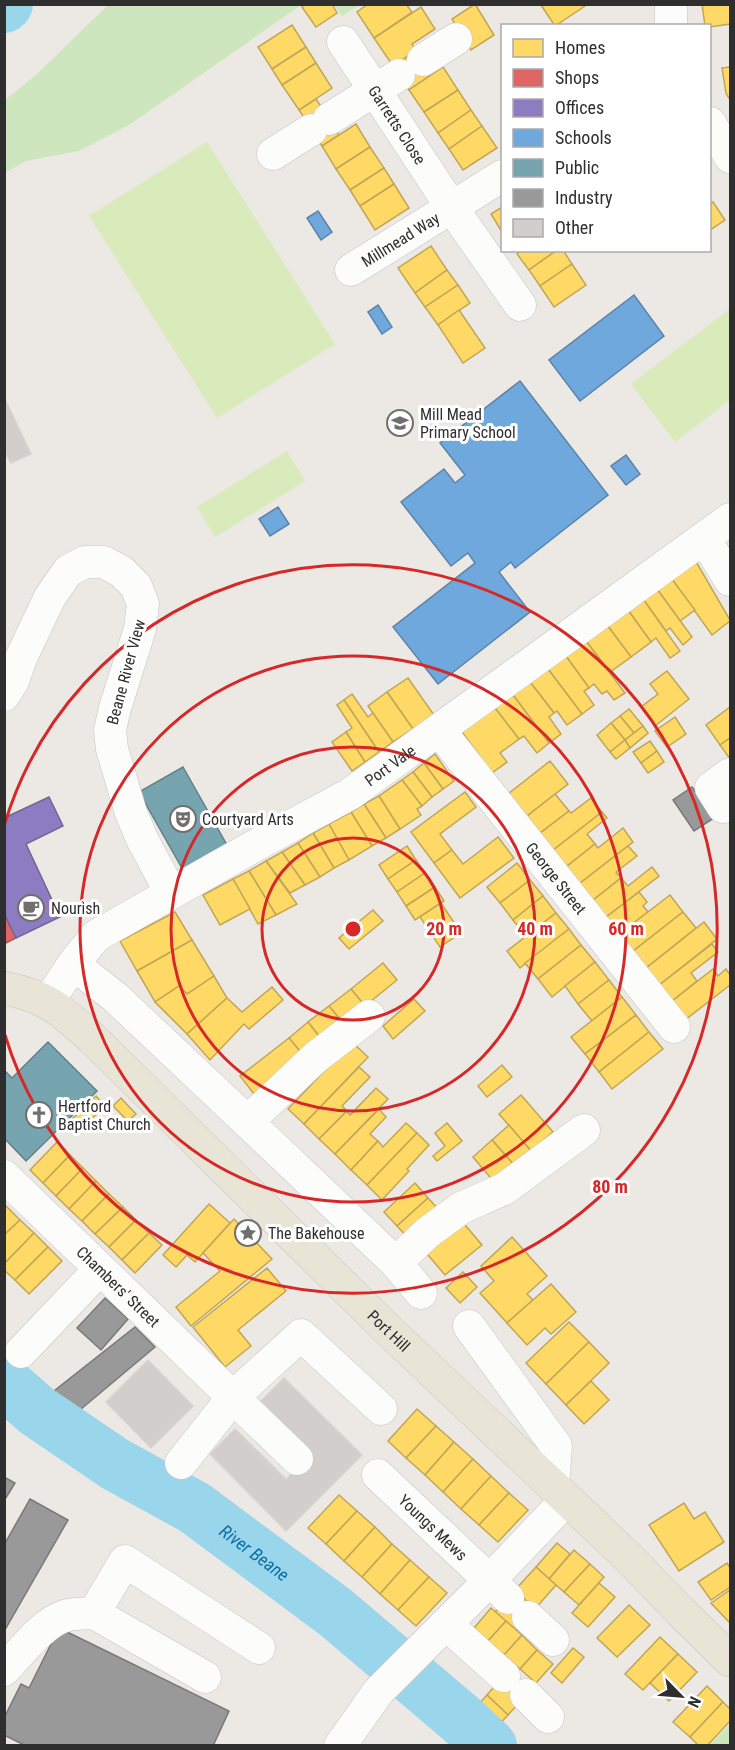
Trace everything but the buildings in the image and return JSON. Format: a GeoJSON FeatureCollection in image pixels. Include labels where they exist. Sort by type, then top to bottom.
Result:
{"type":"FeatureCollection","features":[{"type":"Feature","properties":{"kind":"main road","name":"Port Hill"},"geometry":{"type":"LineString","coordinates":[[4,988],[34,995],[48,1002],[92,1038],[385,1327],[628,1557],[730,1660]]}},
{"type":"Feature","properties":{"kind":"street"},"geometry":{"type":"LineString","coordinates":[[671,4],[671,24]]}},
{"type":"Feature","properties":{"kind":"street"},"geometry":{"type":"LineString","coordinates":[[273,154],[456,39]]}},
{"type":"Feature","properties":{"kind":"street","name":"Garretts Close"},"geometry":{"type":"LineString","coordinates":[[343,42],[399,75],[452,208]]}},
{"type":"Feature","properties":{"kind":"street"},"geometry":{"type":"LineString","coordinates":[[711,125],[730,157]]}},
{"type":"Feature","properties":{"kind":"street","name":"Millmead Way"},"geometry":{"type":"LineString","coordinates":[[351,270],[501,177]]}},
{"type":"Feature","properties":{"kind":"street","name":"Millmead Way"},"geometry":{"type":"LineString","coordinates":[[452,208],[520,305]]}},
{"type":"Feature","properties":{"kind":"street","name":"Port Vale"},"geometry":{"type":"LineString","coordinates":[[48,1002],[73,964],[96,936],[350,794],[730,519]]}},
{"type":"Feature","properties":{"kind":"street"},"geometry":{"type":"LineString","coordinates":[[704,538],[730,580]]}},
{"type":"Feature","properties":{"kind":"street","name":"Beane River View"},"geometry":{"type":"LineString","coordinates":[[4,695],[13,681],[21,658],[50,597],[68,571],[85,562],[104,562],[122,572],[136,586],[142,604],[140,629],[112,719],[110,730],[112,750],[131,813],[171,893]]}},
{"type":"Feature","properties":{"kind":"street","name":"George Street"},"geometry":{"type":"LineString","coordinates":[[439,730],[674,1027]]}},
{"type":"Feature","properties":{"kind":"street"},"geometry":{"type":"LineString","coordinates":[[723,807],[711,788],[730,774]]}},
{"type":"Feature","properties":{"kind":"street"},"geometry":{"type":"LineString","coordinates":[[73,964],[115,997],[396,1263],[421,1293]]}},
{"type":"Feature","properties":{"kind":"street"},"geometry":{"type":"LineString","coordinates":[[247,1122],[316,1058],[369,1016]]}},
{"type":"Feature","properties":{"kind":"street"},"geometry":{"type":"LineString","coordinates":[[396,1263],[427,1233],[461,1208],[504,1189],[585,1130]]}},
{"type":"Feature","properties":{"kind":"street","name":"Chambers' Street"},"geometry":{"type":"LineString","coordinates":[[4,1176],[297,1459]]}},
{"type":"Feature","properties":{"kind":"street"},"geometry":{"type":"LineString","coordinates":[[21,1352],[100,1269]]}},
{"type":"Feature","properties":{"kind":"street"},"geometry":{"type":"LineString","coordinates":[[340,1746],[378,1692],[446,1624],[508,1599],[560,1492],[556,1446],[469,1326]]}},
{"type":"Feature","properties":{"kind":"street"},"geometry":{"type":"LineString","coordinates":[[181,1463],[234,1396],[301,1335],[381,1409]]}},
{"type":"Feature","properties":{"kind":"street","name":"Youngs Mews"},"geometry":{"type":"LineString","coordinates":[[378,1475],[553,1640]]}},
{"type":"Feature","properties":{"kind":"street"},"geometry":{"type":"LineString","coordinates":[[94,1613],[125,1561],[259,1648]]}},
{"type":"Feature","properties":{"kind":"street"},"geometry":{"type":"LineString","coordinates":[[4,1670],[38,1634],[51,1624],[65,1616],[94,1613],[206,1677]]}},
{"type":"Feature","properties":{"kind":"street"},"geometry":{"type":"LineString","coordinates":[[446,1624],[549,1717]]}},
{"type":"Feature","properties":{"kind":"green space"},"geometry":{"type":"Polygon","coordinates":[[[108,5],[301,5],[129,125],[79,151],[26,161],[5,173],[5,100],[37,74],[108,5]]]}},
{"type":"Feature","properties":{"kind":"green space"},"geometry":{"type":"Polygon","coordinates":[[[334,5],[359,5],[342,16],[334,5]]]}},
{"type":"Feature","properties":{"kind":"green space"},"geometry":{"type":"Polygon","coordinates":[[[207,142],[335,344],[217,418],[89,216],[207,142]]]}},
{"type":"Feature","properties":{"kind":"green space"},"geometry":{"type":"Polygon","coordinates":[[[730,309],[730,400],[675,442],[631,384],[730,309]]]}},
{"type":"Feature","properties":{"kind":"green space"},"geometry":{"type":"Polygon","coordinates":[[[287,451],[305,481],[215,537],[197,507],[287,451]]]}},
{"type":"Feature","properties":{"kind":"green space"},"geometry":{"type":"Polygon","coordinates":[[[730,1724],[730,1745],[710,1745],[730,1724]]]}},
{"type":"Feature","properties":{"kind":"waterway","name":"River Beane"},"geometry":{"type":"LineString","coordinates":[[4,1382],[37,1411],[115,1464],[195,1508],[335,1612],[490,1746]]}},
{"type":"Feature","properties":{"kind":"place","name":"Mill Mead Primary School"},"geometry":{"type":"Point","coordinates":[400,423]}},
{"type":"Feature","properties":{"kind":"place","name":"Courtyard Arts"},"geometry":{"type":"Point","coordinates":[183,819]}},
{"type":"Feature","properties":{"kind":"place","name":"Nourish"},"geometry":{"type":"Point","coordinates":[31,908]}},
{"type":"Feature","properties":{"kind":"place","name":"Hertford Baptist Church"},"geometry":{"type":"Point","coordinates":[39,1115]}},
{"type":"Feature","properties":{"kind":"place","name":"The Bakehouse"},"geometry":{"type":"Point","coordinates":[248,1233]}}]}
